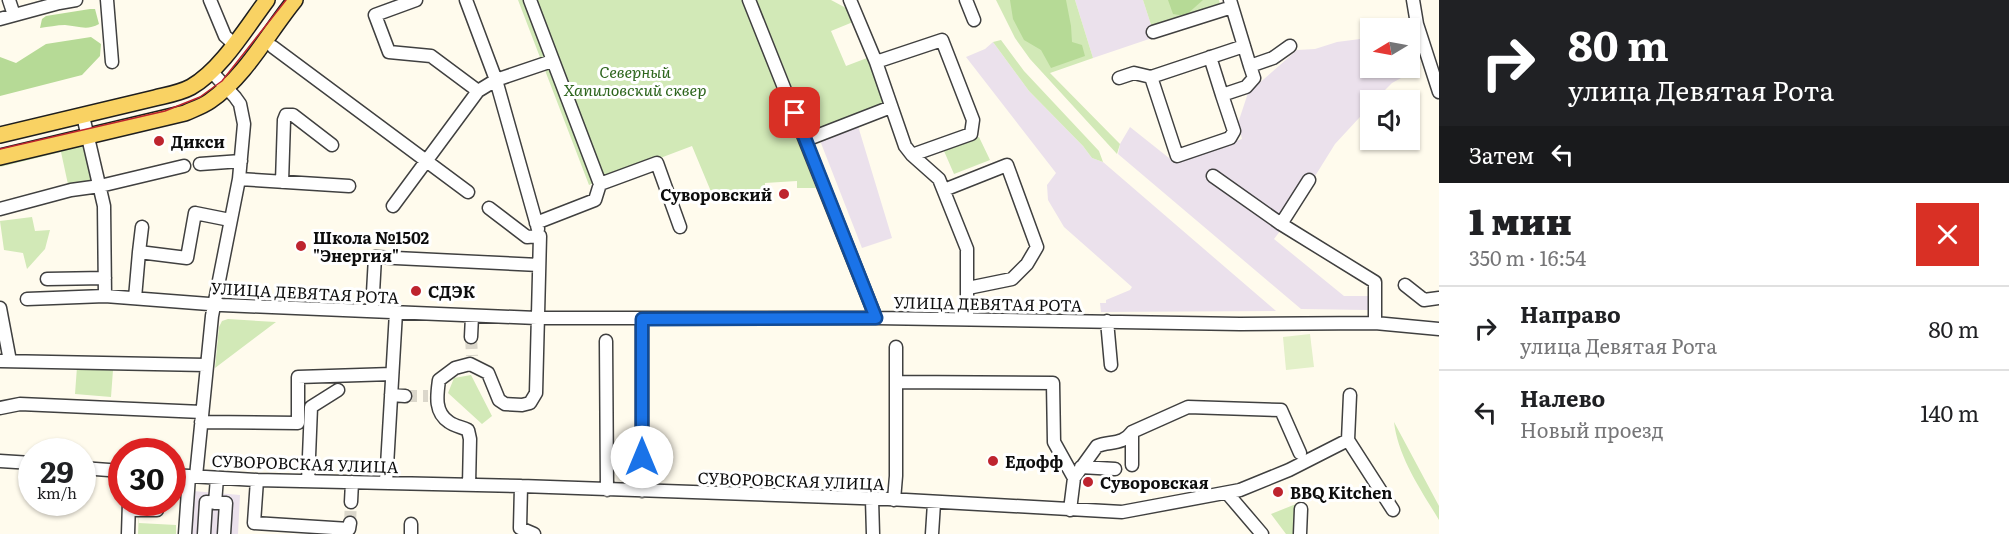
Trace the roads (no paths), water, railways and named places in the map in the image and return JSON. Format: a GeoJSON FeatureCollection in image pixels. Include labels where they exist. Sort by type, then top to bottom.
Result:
{"type":"FeatureCollection","features":[{"type":"Feature","properties":{"kind":"main road"},"geometry":{"type":"LineString","coordinates":[[0,135],[180,92],[192,87],[211,71],[267,0]]}},
{"type":"Feature","properties":{"kind":"main road"},"geometry":{"type":"LineString","coordinates":[[0,157],[185,113],[209,102],[227,87],[246,65],[295,0]]}},
{"type":"Feature","properties":{"kind":"street"},"geometry":{"type":"LineString","coordinates":[[9,0],[14,15]]}},
{"type":"Feature","properties":{"kind":"street"},"geometry":{"type":"LineString","coordinates":[[0,19],[76,0]]}},
{"type":"Feature","properties":{"kind":"street"},"geometry":{"type":"LineString","coordinates":[[107,0],[112,63]]}},
{"type":"Feature","properties":{"kind":"street"},"geometry":{"type":"LineString","coordinates":[[210,0],[225,36],[234,44]]}},
{"type":"Feature","properties":{"kind":"street"},"geometry":{"type":"LineString","coordinates":[[416,0],[375,15],[389,52],[431,56],[478,91]]}},
{"type":"Feature","properties":{"kind":"street"},"geometry":{"type":"LineString","coordinates":[[466,0],[496,80],[540,236],[536,393],[530,403],[505,404],[499,400],[488,373],[471,360],[439,380],[432,396],[439,411],[448,422],[468,430],[470,439],[469,485]]}},
{"type":"Feature","properties":{"kind":"street"},"geometry":{"type":"LineString","coordinates":[[530,0],[600,184],[595,200],[536,223]]}},
{"type":"Feature","properties":{"kind":"street"},"geometry":{"type":"LineString","coordinates":[[749,0],[876,318]]}},
{"type":"Feature","properties":{"kind":"street"},"geometry":{"type":"LineString","coordinates":[[850,0],[876,62],[905,146],[939,179],[967,249],[967,320]]}},
{"type":"Feature","properties":{"kind":"street"},"geometry":{"type":"LineString","coordinates":[[966,0],[974,20]]}},
{"type":"Feature","properties":{"kind":"street"},"geometry":{"type":"LineString","coordinates":[[1413,0],[1417,24],[1439,92]]}},
{"type":"Feature","properties":{"kind":"street"},"geometry":{"type":"LineString","coordinates":[[1153,32],[1231,3],[1254,78],[1246,87],[1222,95]]}},
{"type":"Feature","properties":{"kind":"street"},"geometry":{"type":"LineString","coordinates":[[876,62],[942,40],[973,120],[971,134],[912,155]]}},
{"type":"Feature","properties":{"kind":"street"},"geometry":{"type":"LineString","coordinates":[[1119,78],[1134,73],[1151,77],[1244,46]]}},
{"type":"Feature","properties":{"kind":"street"},"geometry":{"type":"LineString","coordinates":[[1250,66],[1273,58],[1290,46]]}},
{"type":"Feature","properties":{"kind":"street"},"geometry":{"type":"LineString","coordinates":[[273,47],[468,192]]}},
{"type":"Feature","properties":{"kind":"street"},"geometry":{"type":"LineString","coordinates":[[1151,77],[1177,156],[1230,138],[1234,131],[1210,57]]}},
{"type":"Feature","properties":{"kind":"street"},"geometry":{"type":"LineString","coordinates":[[393,206],[478,91],[496,80],[552,61]]}},
{"type":"Feature","properties":{"kind":"street"},"geometry":{"type":"LineString","coordinates":[[185,534],[213,304],[239,179],[244,124],[240,104],[211,71]]}},
{"type":"Feature","properties":{"kind":"street"},"geometry":{"type":"LineString","coordinates":[[806,140],[891,107]]}},
{"type":"Feature","properties":{"kind":"street"},"geometry":{"type":"LineString","coordinates":[[282,182],[286,115],[293,115],[332,145]]}},
{"type":"Feature","properties":{"kind":"street"},"geometry":{"type":"LineString","coordinates":[[83,116],[104,206],[105,296]]}},
{"type":"Feature","properties":{"kind":"street"},"geometry":{"type":"LineString","coordinates":[[200,164],[241,161]]}},
{"type":"Feature","properties":{"kind":"street"},"geometry":{"type":"LineString","coordinates":[[600,184],[657,163],[680,227]]}},
{"type":"Feature","properties":{"kind":"street"},"geometry":{"type":"LineString","coordinates":[[944,190],[1007,165],[1037,247],[1027,264],[1012,279],[968,288]]}},
{"type":"Feature","properties":{"kind":"street"},"geometry":{"type":"LineString","coordinates":[[0,209],[71,190],[100,186],[184,166]]}},
{"type":"Feature","properties":{"kind":"street"},"geometry":{"type":"LineString","coordinates":[[1213,176],[1281,224],[1375,282],[1375,322]]}},
{"type":"Feature","properties":{"kind":"street"},"geometry":{"type":"LineString","coordinates":[[239,179],[349,186]]}},
{"type":"Feature","properties":{"kind":"street"},"geometry":{"type":"LineString","coordinates":[[1281,224],[1309,180]]}},
{"type":"Feature","properties":{"kind":"street"},"geometry":{"type":"LineString","coordinates":[[489,208],[527,237],[540,236]]}},
{"type":"Feature","properties":{"kind":"street"},"geometry":{"type":"LineString","coordinates":[[139,252],[188,258],[195,213],[230,220]]}},
{"type":"Feature","properties":{"kind":"street"},"geometry":{"type":"LineString","coordinates":[[135,298],[142,227]]}},
{"type":"Feature","properties":{"kind":"street"},"geometry":{"type":"LineString","coordinates":[[372,311],[375,257],[539,265]]}},
{"type":"Feature","properties":{"kind":"street"},"geometry":{"type":"LineString","coordinates":[[47,279],[105,278]]}},
{"type":"Feature","properties":{"kind":"street"},"geometry":{"type":"LineString","coordinates":[[1405,285],[1424,300],[1439,298]]}},
{"type":"Feature","properties":{"kind":"street","name":"УЛИЦА ДЕВЯТАЯ РОТА"},"geometry":{"type":"LineString","coordinates":[[27,299],[105,296],[213,304],[537,318],[876,318],[1240,324],[1375,322],[1439,329]]}},
{"type":"Feature","properties":{"kind":"street"},"geometry":{"type":"LineString","coordinates":[[0,308],[5,361],[206,365]]}},
{"type":"Feature","properties":{"kind":"street"},"geometry":{"type":"LineString","coordinates":[[386,483],[396,312]]}},
{"type":"Feature","properties":{"kind":"street"},"geometry":{"type":"LineString","coordinates":[[471,337],[472,316]]}},
{"type":"Feature","properties":{"kind":"street"},"geometry":{"type":"LineString","coordinates":[[642,319],[642,491]]}},
{"type":"Feature","properties":{"kind":"street"},"geometry":{"type":"LineString","coordinates":[[1107,321],[1111,365]]}},
{"type":"Feature","properties":{"kind":"street"},"geometry":{"type":"LineString","coordinates":[[606,341],[608,490]]}},
{"type":"Feature","properties":{"kind":"street"},"geometry":{"type":"LineString","coordinates":[[894,500],[896,347]]}},
{"type":"Feature","properties":{"kind":"street"},"geometry":{"type":"LineString","coordinates":[[0,408],[20,404],[298,423],[298,377],[392,374]]}},
{"type":"Feature","properties":{"kind":"street"},"geometry":{"type":"LineString","coordinates":[[896,382],[1053,383],[1054,442],[1074,477]]}},
{"type":"Feature","properties":{"kind":"street"},"geometry":{"type":"LineString","coordinates":[[308,481],[311,408],[338,390]]}},
{"type":"Feature","properties":{"kind":"street"},"geometry":{"type":"LineString","coordinates":[[391,395],[405,396]]}},
{"type":"Feature","properties":{"kind":"street"},"geometry":{"type":"LineString","coordinates":[[1350,395],[1348,440],[1393,510]]}},
{"type":"Feature","properties":{"kind":"street"},"geometry":{"type":"LineString","coordinates":[[1070,510],[1074,477],[1097,446],[1122,441],[1132,432],[1188,407],[1281,410],[1300,453]]}},
{"type":"Feature","properties":{"kind":"street"},"geometry":{"type":"LineString","coordinates":[[1132,432],[1132,465]]}},
{"type":"Feature","properties":{"kind":"street","name":"СУВОРОВСКАЯ УЛИЦА"},"geometry":{"type":"LineString","coordinates":[[186,476],[257,480],[521,486],[872,499],[1122,512],[1227,493],[1258,484],[1348,440]]}},
{"type":"Feature","properties":{"kind":"street"},"geometry":{"type":"LineString","coordinates":[[0,461],[18,462]]}},
{"type":"Feature","properties":{"kind":"street"},"geometry":{"type":"LineString","coordinates":[[1082,466],[1115,469]]}},
{"type":"Feature","properties":{"kind":"street"},"geometry":{"type":"LineString","coordinates":[[215,503],[217,478]]}},
{"type":"Feature","properties":{"kind":"street"},"geometry":{"type":"LineString","coordinates":[[257,480],[254,523],[349,529],[350,524]]}},
{"type":"Feature","properties":{"kind":"street"},"geometry":{"type":"LineString","coordinates":[[351,502],[352,482]]}},
{"type":"Feature","properties":{"kind":"street"},"geometry":{"type":"LineString","coordinates":[[521,486],[520,528],[534,534]]}},
{"type":"Feature","properties":{"kind":"street"},"geometry":{"type":"LineString","coordinates":[[1227,493],[1262,534]]}},
{"type":"Feature","properties":{"kind":"street"},"geometry":{"type":"LineString","coordinates":[[872,499],[873,534]]}},
{"type":"Feature","properties":{"kind":"street"},"geometry":{"type":"LineString","coordinates":[[204,534],[206,502],[226,503],[224,534]]}},
{"type":"Feature","properties":{"kind":"street"},"geometry":{"type":"LineString","coordinates":[[932,534],[934,502]]}},
{"type":"Feature","properties":{"kind":"street"},"geometry":{"type":"LineString","coordinates":[[1300,534],[1301,509]]}},
{"type":"Feature","properties":{"kind":"street"},"geometry":{"type":"LineString","coordinates":[[128,534],[129,516]]}},
{"type":"Feature","properties":{"kind":"tunnel"},"geometry":{"type":"LineString","coordinates":[[471,337],[472,356]]}},
{"type":"Feature","properties":{"kind":"tunnel"},"geometry":{"type":"LineString","coordinates":[[405,396],[428,396]]}},
{"type":"Feature","properties":{"kind":"tunnel"},"geometry":{"type":"LineString","coordinates":[[350,523],[351,502]]}},
{"type":"Feature","properties":{"kind":"tram line"},"geometry":{"type":"LineString","coordinates":[[0,149],[165,111],[200,97],[222,81],[286,0]]}},
{"type":"Feature","properties":{"kind":"place","name":"Дикси"},"geometry":{"type":"Point","coordinates":[159,141]}},
{"type":"Feature","properties":{"kind":"place","name":"Суворовский"},"geometry":{"type":"Point","coordinates":[784,194]}},
{"type":"Feature","properties":{"kind":"place","name":"Школа №1502 \"Энергия\""},"geometry":{"type":"Point","coordinates":[301,246]}},
{"type":"Feature","properties":{"kind":"place","name":"СДЭК"},"geometry":{"type":"Point","coordinates":[416,291]}},
{"type":"Feature","properties":{"kind":"place","name":"Едофф"},"geometry":{"type":"Point","coordinates":[993,461]}},
{"type":"Feature","properties":{"kind":"place","name":"Суворовская"},"geometry":{"type":"Point","coordinates":[1088,482]}},
{"type":"Feature","properties":{"kind":"place","name":"BBQ Kitchen"},"geometry":{"type":"Point","coordinates":[1278,492]}},
{"type":"Feature","properties":{"kind":"park label","name":"Северный Хапиловский сквер"},"geometry":{"type":"Point","coordinates":[635,80]}}]}
